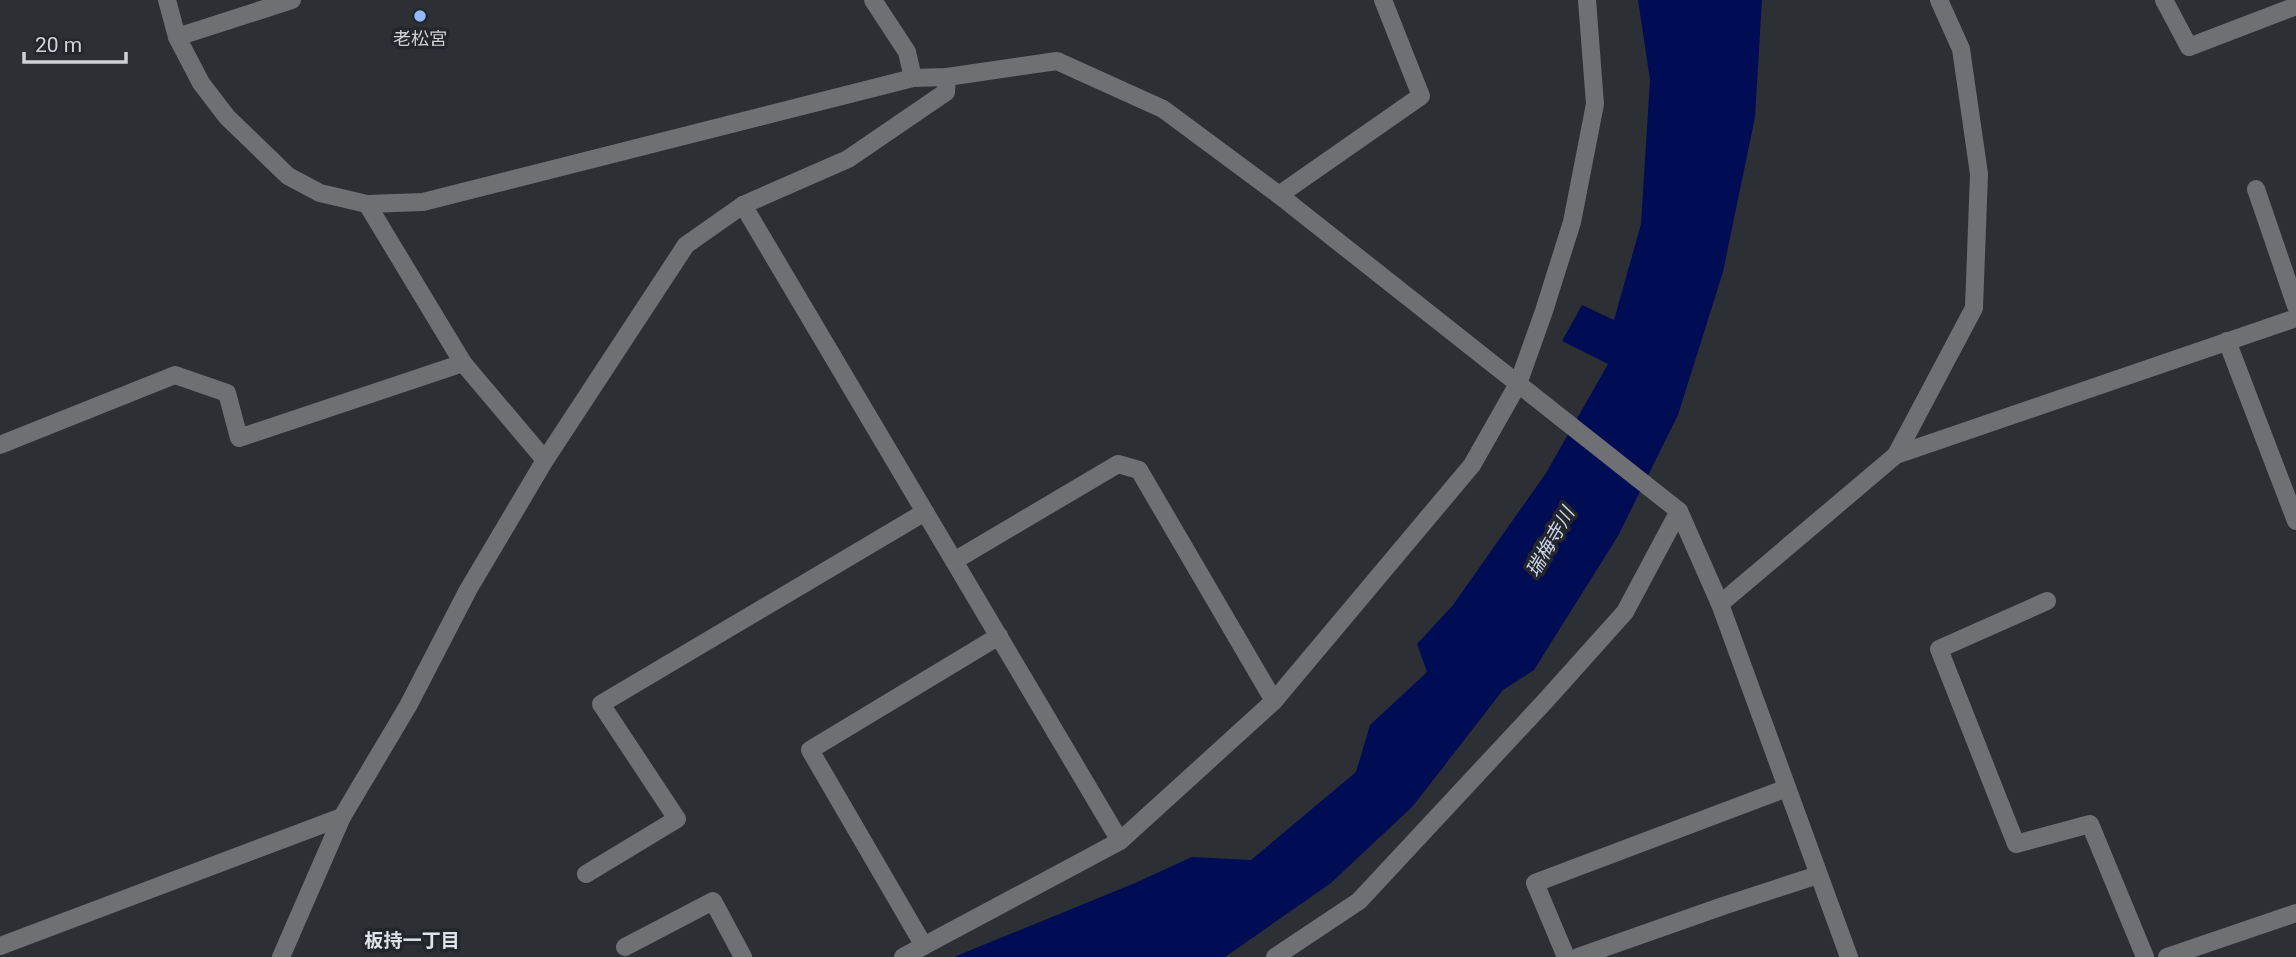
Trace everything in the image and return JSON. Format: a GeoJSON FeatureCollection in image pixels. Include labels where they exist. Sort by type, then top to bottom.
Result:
{"type":"FeatureCollection","features":[{"type":"Feature","properties":{"kind":"street"},"geometry":{"type":"LineString","coordinates":[[167,0],[177,37],[201,83],[227,117],[288,176],[320,193],[366,204],[423,202],[913,78],[947,77],[1056,61],[1163,109],[1279,195],[1679,511],[1720,604],[1849,957]]}},
{"type":"Feature","properties":{"kind":"street"},"geometry":{"type":"LineString","coordinates":[[177,37],[292,0]]}},
{"type":"Feature","properties":{"kind":"street"},"geometry":{"type":"LineString","coordinates":[[873,0],[907,52],[913,78]]}},
{"type":"Feature","properties":{"kind":"street"},"geometry":{"type":"LineString","coordinates":[[1279,195],[1421,96],[1383,0]]}},
{"type":"Feature","properties":{"kind":"street"},"geometry":{"type":"LineString","coordinates":[[903,957],[1120,841],[1274,701],[1472,465],[1518,384],[1572,222],[1595,104],[1587,0]]}},
{"type":"Feature","properties":{"kind":"street"},"geometry":{"type":"LineString","coordinates":[[1720,604],[1895,455],[1974,308],[1979,174],[1962,48],[1939,0]]}},
{"type":"Feature","properties":{"kind":"street"},"geometry":{"type":"LineString","coordinates":[[2164,0],[2189,47],[2296,6]]}},
{"type":"Feature","properties":{"kind":"street"},"geometry":{"type":"LineString","coordinates":[[281,957],[342,817],[408,706],[468,590],[545,460],[686,245],[743,205],[848,159],[946,92],[947,77]]}},
{"type":"Feature","properties":{"kind":"street"},"geometry":{"type":"LineString","coordinates":[[2256,189],[2296,306]]}},
{"type":"Feature","properties":{"kind":"street"},"geometry":{"type":"LineString","coordinates":[[366,204],[463,363],[545,460]]}},
{"type":"Feature","properties":{"kind":"street"},"geometry":{"type":"LineString","coordinates":[[743,205],[1120,841]]}},
{"type":"Feature","properties":{"kind":"street"},"geometry":{"type":"LineString","coordinates":[[1895,455],[2296,318]]}},
{"type":"Feature","properties":{"kind":"street"},"geometry":{"type":"LineString","coordinates":[[2227,341],[2296,521]]}},
{"type":"Feature","properties":{"kind":"street"},"geometry":{"type":"LineString","coordinates":[[0,445],[175,375],[227,393],[239,438],[463,363]]}},
{"type":"Feature","properties":{"kind":"street"},"geometry":{"type":"LineString","coordinates":[[954,561],[1118,464],[1139,470],[1274,701]]}},
{"type":"Feature","properties":{"kind":"street"},"geometry":{"type":"LineString","coordinates":[[1275,957],[1359,901],[1557,688],[1625,612],[1679,511]]}},
{"type":"Feature","properties":{"kind":"street"},"geometry":{"type":"LineString","coordinates":[[586,874],[677,819],[601,704],[925,512]]}},
{"type":"Feature","properties":{"kind":"street"},"geometry":{"type":"LineString","coordinates":[[2047,601],[1939,649],[2016,844],[2090,824],[2145,957]]}},
{"type":"Feature","properties":{"kind":"street"},"geometry":{"type":"LineString","coordinates":[[924,946],[810,750],[999,636]]}},
{"type":"Feature","properties":{"kind":"street"},"geometry":{"type":"LineString","coordinates":[[1566,957],[1535,883],[1787,788]]}},
{"type":"Feature","properties":{"kind":"street"},"geometry":{"type":"LineString","coordinates":[[0,946],[342,817]]}},
{"type":"Feature","properties":{"kind":"street"},"geometry":{"type":"LineString","coordinates":[[1578,957],[1723,905],[1818,875]]}},
{"type":"Feature","properties":{"kind":"street"},"geometry":{"type":"LineString","coordinates":[[625,947],[713,901],[743,957]]}},
{"type":"Feature","properties":{"kind":"street"},"geometry":{"type":"LineString","coordinates":[[2167,957],[2296,913]]}},
{"type":"Feature","properties":{"kind":"water","name":"瑞梅寺川"},"geometry":{"type":"Polygon","coordinates":[[[1638,0],[1762,0],[1755,117],[1723,272],[1678,415],[1618,536],[1534,670],[1503,690],[1413,806],[1331,883],[1225,957],[954,957],[1192,857],[1251,860],[1356,772],[1370,725],[1427,672],[1417,644],[1453,605],[1546,473],[1608,364],[1562,341],[1582,305],[1614,320],[1641,224],[1650,80],[1638,0]]]}},
{"type":"Feature","properties":{"kind":"place","name":"老松宮"},"geometry":{"type":"Point","coordinates":[420,16]}},
{"type":"Feature","properties":{"kind":"district","name":"板持一丁目"},"geometry":{"type":"Point","coordinates":[412,940]}}]}
